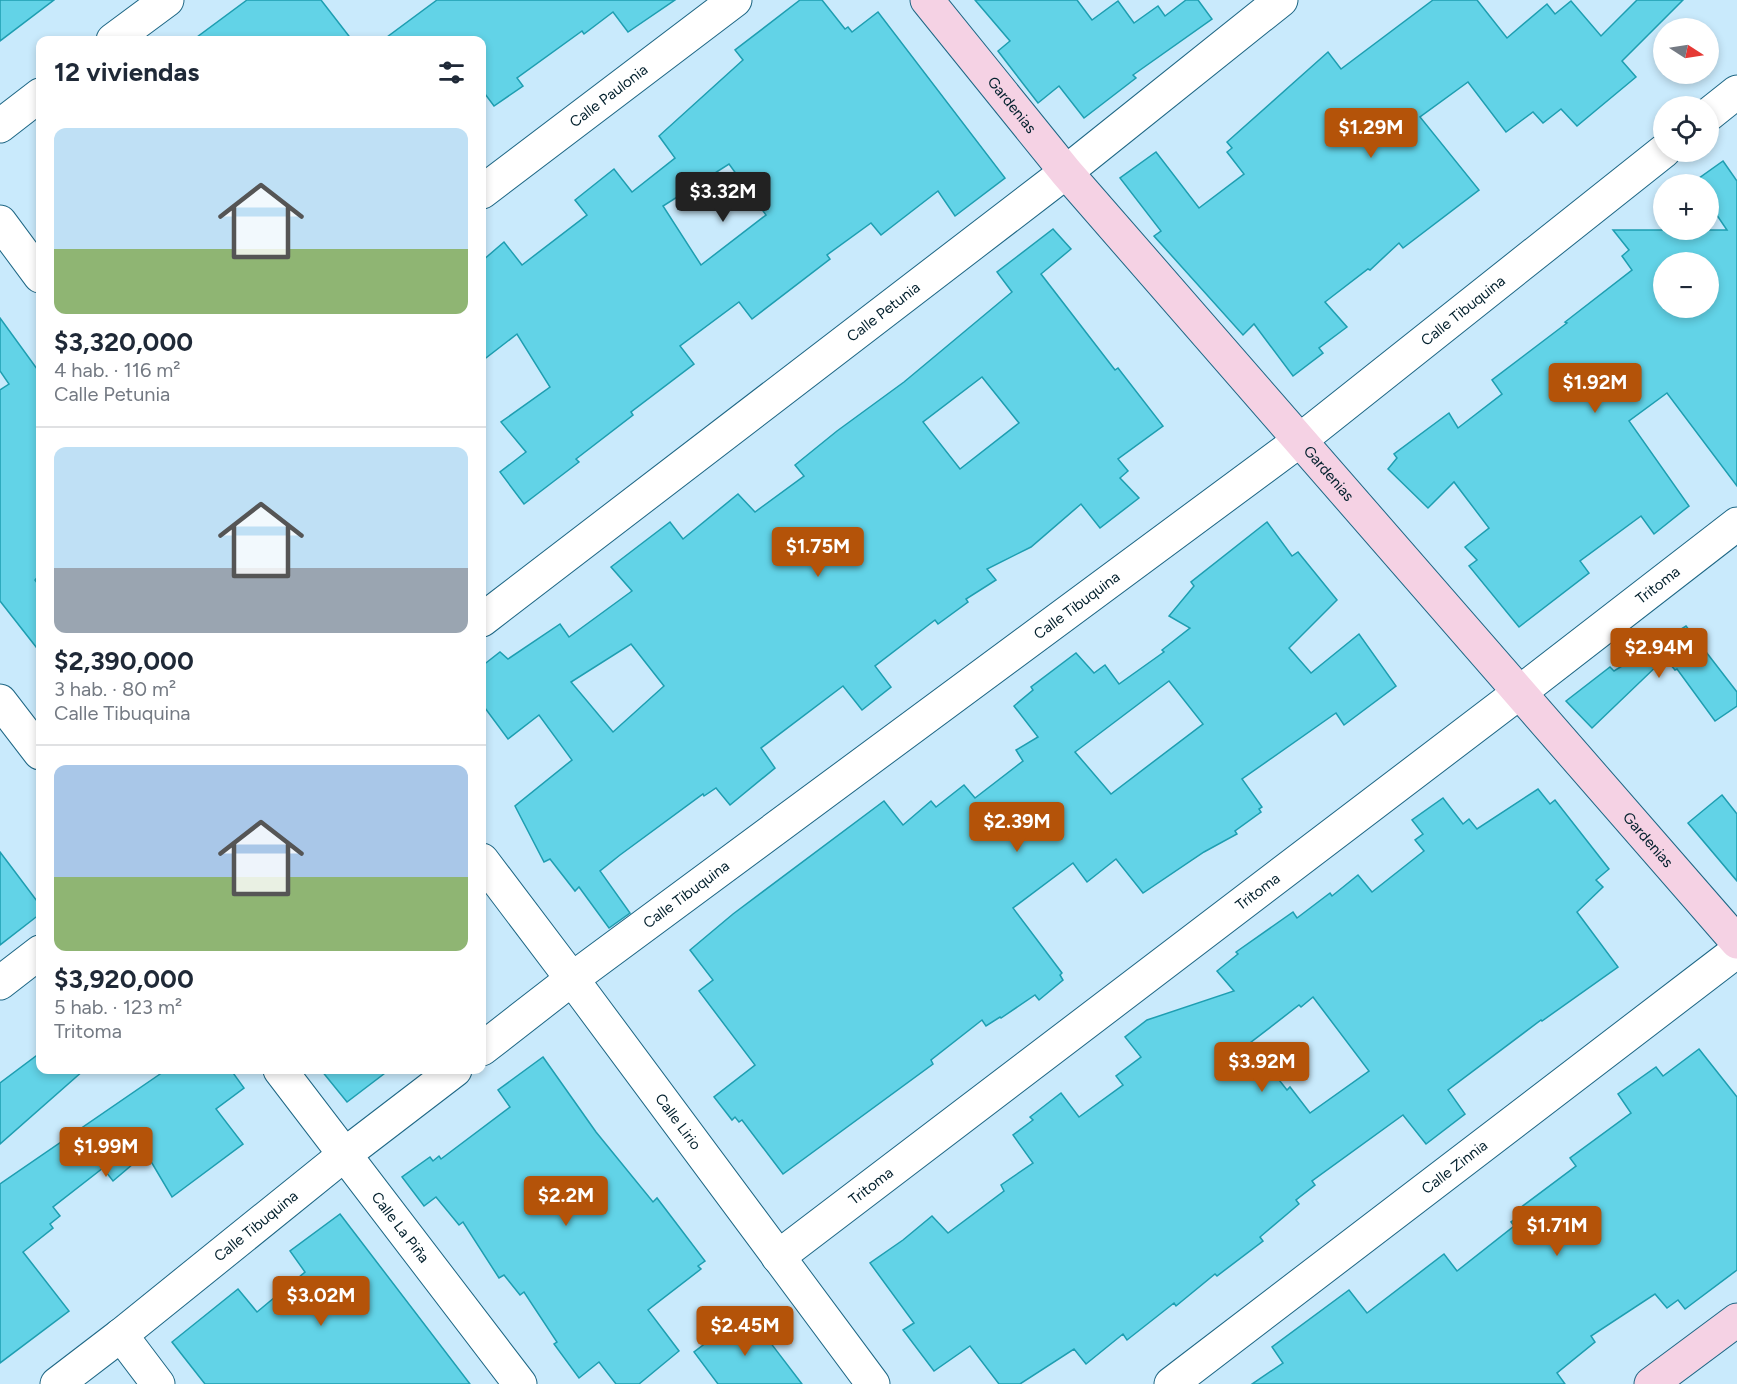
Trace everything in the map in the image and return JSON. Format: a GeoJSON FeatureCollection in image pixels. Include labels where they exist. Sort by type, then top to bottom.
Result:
{"type":"FeatureCollection","features":[{"type":"Feature","properties":{"kind":"street"},"geometry":{"type":"LineString","coordinates":[[118,36],[167,0]]}},
{"type":"Feature","properties":{"kind":"street","name":"Calle Paulonia"},"geometry":{"type":"LineString","coordinates":[[486,189],[735,0]]}},
{"type":"Feature","properties":{"kind":"street","name":"Gardenias"},"geometry":{"type":"LineString","coordinates":[[927,0],[1065,172],[1737,942]]}},
{"type":"Feature","properties":{"kind":"street","name":"Calle Petunia"},"geometry":{"type":"LineString","coordinates":[[486,617],[1065,172],[1281,0]]}},
{"type":"Feature","properties":{"kind":"street"},"geometry":{"type":"LineString","coordinates":[[1719,106],[1737,92]]}},
{"type":"Feature","properties":{"kind":"street"},"geometry":{"type":"LineString","coordinates":[[0,126],[36,99]]}},
{"type":"Feature","properties":{"kind":"street","name":"Calle Tibuquina"},"geometry":{"type":"LineString","coordinates":[[486,1046],[572,979],[1299,441],[1653,160]]}},
{"type":"Feature","properties":{"kind":"street"},"geometry":{"type":"LineString","coordinates":[[0,222],[36,271]]}},
{"type":"Feature","properties":{"kind":"street","name":"Tritoma"},"geometry":{"type":"LineString","coordinates":[[778,1257],[1737,524]]}},
{"type":"Feature","properties":{"kind":"street"},"geometry":{"type":"LineString","coordinates":[[0,701],[36,748]]}},
{"type":"Feature","properties":{"kind":"street","name":"Calle Lirio"},"geometry":{"type":"LineString","coordinates":[[486,865],[873,1384]]}},
{"type":"Feature","properties":{"kind":"street","name":"Calle Zinnia"},"geometry":{"type":"LineString","coordinates":[[1171,1384],[1737,951]]}},
{"type":"Feature","properties":{"kind":"street"},"geometry":{"type":"LineString","coordinates":[[0,983],[36,955]]}},
{"type":"Feature","properties":{"kind":"street","name":"Calle La Piña"},"geometry":{"type":"LineString","coordinates":[[283,1074],[519,1384]]}},
{"type":"Feature","properties":{"kind":"street","name":"Calle Tibuquina"},"geometry":{"type":"LineString","coordinates":[[57,1384],[344,1155],[450,1074]]}},
{"type":"Feature","properties":{"kind":"street"},"geometry":{"type":"LineString","coordinates":[[1651,1384],[1737,1320]]}},
{"type":"Feature","properties":{"kind":"street"},"geometry":{"type":"LineString","coordinates":[[121,1335],[158,1384]]}},
{"type":"Feature","properties":{"kind":"building"},"geometry":{"type":"Polygon","coordinates":[[[0,0],[54,0],[0,41],[0,0]]]}},
{"type":"Feature","properties":{"kind":"building"},"geometry":{"type":"Polygon","coordinates":[[[247,0],[321,0],[349,36],[198,36],[247,0]]]}},
{"type":"Feature","properties":{"kind":"building"},"geometry":{"type":"Polygon","coordinates":[[[437,0],[675,0],[628,32],[613,12],[584,34],[582,31],[517,78],[523,86],[494,106],[486,95],[486,36],[388,36],[437,0]]]}},
{"type":"Feature","properties":{"kind":"building"},"geometry":{"type":"Polygon","coordinates":[[[800,0],[822,0],[845,29],[848,27],[852,32],[878,12],[1005,178],[955,216],[938,191],[881,235],[871,223],[827,255],[830,259],[752,319],[739,302],[680,346],[694,364],[631,412],[633,415],[576,459],[579,462],[524,504],[500,472],[526,452],[501,422],[550,387],[517,334],[486,358],[486,258],[504,242],[522,265],[587,215],[575,200],[614,169],[632,192],[675,158],[659,136],[743,60],[735,50],[800,0]],[[729,164],[663,206],[701,265],[766,215],[729,164]]]}},
{"type":"Feature","properties":{"kind":"building"},"geometry":{"type":"Polygon","coordinates":[[[975,0],[1077,0],[1092,20],[1118,1],[1134,23],[1158,6],[1165,16],[1186,0],[1198,0],[1212,19],[1133,75],[1136,78],[1084,118],[1059,86],[1038,103],[998,51],[1010,41],[975,0]]]}},
{"type":"Feature","properties":{"kind":"building"},"geometry":{"type":"Polygon","coordinates":[[[1433,0],[1477,0],[1507,38],[1547,4],[1555,14],[1571,1],[1601,36],[1637,0],[1683,0],[1665,18],[1653,18],[1653,30],[1622,61],[1636,77],[1577,126],[1561,109],[1543,123],[1533,112],[1506,132],[1468,82],[1420,117],[1479,190],[1403,248],[1399,243],[1370,270],[1368,269],[1325,302],[1347,327],[1319,348],[1323,353],[1293,376],[1254,324],[1243,335],[1154,236],[1161,231],[1120,178],[1156,152],[1199,208],[1244,174],[1227,152],[1232,148],[1227,142],[1328,52],[1341,69],[1433,0]]]}},
{"type":"Feature","properties":{"kind":"building"},"geometry":{"type":"Polygon","coordinates":[[[1723,161],[1737,181],[1737,486],[1667,393],[1629,421],[1689,506],[1654,534],[1641,516],[1580,561],[1589,573],[1519,627],[1469,566],[1477,560],[1465,547],[1489,528],[1454,482],[1428,508],[1388,469],[1397,458],[1394,454],[1449,413],[1458,428],[1502,394],[1492,380],[1632,270],[1622,256],[1629,250],[1613,230],[1653,230],[1653,240],[1719,240],[1719,230],[1727,230],[1719,218],[1719,174],[1705,174],[1723,161]]]}},
{"type":"Feature","properties":{"kind":"building"},"geometry":{"type":"Polygon","coordinates":[[[1053,229],[1071,249],[1041,274],[1115,370],[1118,368],[1163,426],[1118,459],[1128,471],[1120,478],[1139,498],[1100,528],[1081,504],[1031,547],[987,569],[996,580],[966,599],[968,602],[938,624],[935,620],[875,666],[891,687],[862,710],[843,686],[761,748],[775,768],[730,805],[716,788],[704,796],[703,794],[600,871],[630,913],[609,928],[579,887],[575,891],[550,859],[544,862],[515,806],[572,760],[539,715],[508,739],[486,709],[486,663],[500,652],[508,659],[560,624],[569,637],[632,591],[611,567],[670,522],[683,539],[738,494],[755,512],[804,476],[795,465],[904,382],[1012,292],[997,272],[1053,229]],[[982,377],[923,422],[960,469],[1019,423],[982,377]],[[631,644],[571,682],[613,732],[664,686],[631,644]]]}},
{"type":"Feature","properties":{"kind":"building"},"geometry":{"type":"Polygon","coordinates":[[[0,318],[36,368],[36,647],[0,601],[0,390],[9,384],[0,371],[0,318]]]}},
{"type":"Feature","properties":{"kind":"building"},"geometry":{"type":"Polygon","coordinates":[[[1267,522],[1292,556],[1298,552],[1337,600],[1289,648],[1311,673],[1359,634],[1396,686],[1344,725],[1336,713],[1242,779],[1262,807],[1259,809],[1261,812],[1235,831],[1237,834],[1204,852],[1143,893],[1116,859],[1087,882],[1073,863],[1013,908],[1062,973],[1060,975],[1063,980],[1039,1000],[1035,995],[986,1026],[982,1020],[931,1060],[933,1064],[783,1174],[742,1120],[739,1122],[735,1117],[732,1120],[714,1097],[755,1065],[699,991],[713,980],[690,950],[733,914],[884,801],[903,825],[931,801],[936,807],[964,785],[975,798],[1023,761],[1016,750],[1038,737],[1014,706],[1033,690],[1031,687],[1076,653],[1094,673],[1105,665],[1119,684],[1164,652],[1162,650],[1190,628],[1169,616],[1194,586],[1191,582],[1267,522]],[[1169,681],[1075,752],[1111,794],[1203,724],[1169,681]]]}},
{"type":"Feature","properties":{"kind":"building"},"geometry":{"type":"Polygon","coordinates":[[[1686,626],[1737,692],[1737,706],[1715,721],[1677,669],[1675,670],[1665,658],[1592,728],[1566,701],[1610,667],[1614,671],[1686,626]]]}},
{"type":"Feature","properties":{"kind":"building"},"geometry":{"type":"Polygon","coordinates":[[[1538,789],[1550,804],[1555,800],[1609,869],[1596,880],[1603,887],[1577,912],[1618,967],[1541,1020],[1448,1090],[1465,1114],[1426,1144],[1403,1115],[1312,1181],[1315,1185],[1296,1200],[1299,1204],[1260,1237],[1263,1241],[1217,1276],[1215,1274],[1176,1306],[1174,1303],[1127,1340],[1123,1334],[1086,1364],[1074,1349],[1020,1384],[999,1384],[970,1346],[934,1371],[903,1330],[914,1323],[870,1263],[932,1216],[948,1233],[1004,1191],[1001,1185],[1033,1163],[1013,1135],[1033,1120],[1030,1117],[1061,1093],[1079,1117],[1123,1085],[1116,1076],[1141,1057],[1125,1037],[1147,1020],[1234,991],[1217,971],[1238,954],[1236,952],[1293,912],[1297,918],[1330,893],[1332,896],[1358,875],[1372,892],[1424,851],[1415,840],[1423,834],[1412,820],[1443,798],[1463,824],[1469,819],[1477,829],[1538,789]],[[1313,997],[1250,1043],[1287,1090],[1290,1087],[1310,1113],[1369,1071],[1313,997]]]}},
{"type":"Feature","properties":{"kind":"building"},"geometry":{"type":"Polygon","coordinates":[[[1722,795],[1737,814],[1737,881],[1688,823],[1722,795]]]}},
{"type":"Feature","properties":{"kind":"building"},"geometry":{"type":"Polygon","coordinates":[[[0,852],[36,900],[36,917],[0,945],[0,852]]]}},
{"type":"Feature","properties":{"kind":"building"},"geometry":{"type":"Polygon","coordinates":[[[1699,1049],[1737,1097],[1737,1270],[1685,1309],[1678,1300],[1667,1308],[1655,1294],[1591,1336],[1595,1342],[1557,1373],[1565,1384],[1252,1384],[1283,1363],[1272,1347],[1349,1290],[1367,1313],[1444,1254],[1457,1271],[1514,1226],[1511,1222],[1523,1213],[1520,1208],[1576,1166],[1570,1158],[1631,1113],[1618,1094],[1656,1067],[1663,1076],[1699,1049]]]}},
{"type":"Feature","properties":{"kind":"building"},"geometry":{"type":"Polygon","coordinates":[[[36,1056],[36,1074],[79,1074],[0,1144],[0,1083],[36,1056]]]}},
{"type":"Feature","properties":{"kind":"building"},"geometry":{"type":"Polygon","coordinates":[[[543,1057],[596,1132],[653,1202],[657,1198],[705,1261],[698,1266],[701,1269],[648,1310],[679,1351],[639,1384],[616,1384],[599,1362],[579,1378],[554,1344],[557,1342],[524,1292],[520,1295],[504,1275],[499,1278],[463,1222],[459,1225],[436,1197],[424,1206],[402,1177],[430,1157],[433,1161],[439,1156],[441,1159],[510,1107],[498,1090],[543,1057]]]}},
{"type":"Feature","properties":{"kind":"building"},"geometry":{"type":"Polygon","coordinates":[[[160,1074],[234,1074],[244,1088],[216,1109],[243,1144],[172,1197],[146,1153],[113,1181],[103,1168],[53,1207],[60,1216],[50,1224],[53,1228],[23,1252],[69,1311],[0,1363],[0,1184],[160,1074]]]}},
{"type":"Feature","properties":{"kind":"building"},"geometry":{"type":"Polygon","coordinates":[[[324,1074],[384,1074],[347,1102],[324,1074]]]}},
{"type":"Feature","properties":{"kind":"building"},"geometry":{"type":"Polygon","coordinates":[[[340,1214],[470,1384],[205,1384],[172,1342],[238,1289],[257,1312],[305,1272],[290,1251],[340,1214]]]}},
{"type":"Feature","properties":{"kind":"building"},"geometry":{"type":"Polygon","coordinates":[[[747,1312],[802,1384],[718,1384],[694,1352],[747,1312]]]}}]}
